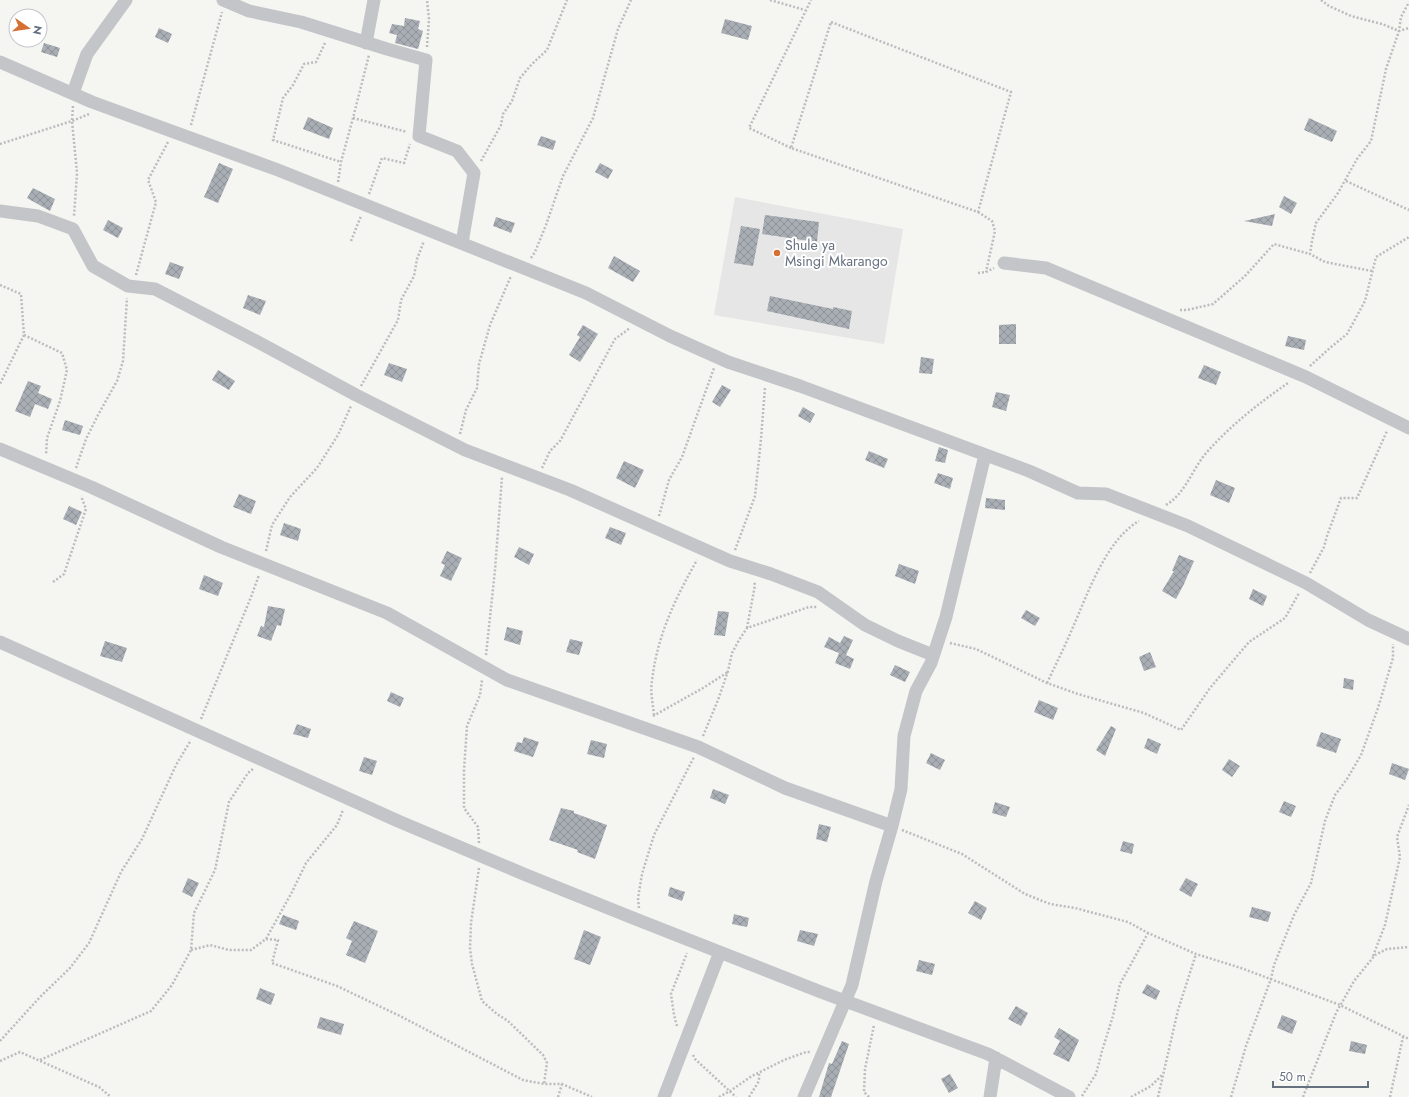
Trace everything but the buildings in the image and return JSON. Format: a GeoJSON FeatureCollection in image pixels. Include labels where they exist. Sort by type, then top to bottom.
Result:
{"type":"FeatureCollection","features":[{"type":"Feature","properties":{"kind":"street"},"geometry":{"type":"LineString","coordinates":[[73,93],[87,54],[126,0]]}},
{"type":"Feature","properties":{"kind":"street"},"geometry":{"type":"LineString","coordinates":[[223,0],[249,11],[301,22],[369,44],[426,60],[419,136],[457,151],[474,172],[462,243]]}},
{"type":"Feature","properties":{"kind":"street"},"geometry":{"type":"LineString","coordinates":[[369,44],[374,0]]}},
{"type":"Feature","properties":{"kind":"street"},"geometry":{"type":"LineString","coordinates":[[0,62],[73,93],[336,193],[586,292],[670,336],[718,358],[800,386],[1029,471],[1078,493],[1106,494],[1188,526],[1306,583],[1368,620],[1409,639]]}},
{"type":"Feature","properties":{"kind":"street"},"geometry":{"type":"LineString","coordinates":[[0,211],[38,216],[73,229],[93,266],[128,286],[155,289],[456,446],[570,490],[730,561],[818,592],[865,625],[898,641],[934,654]]}},
{"type":"Feature","properties":{"kind":"street"},"geometry":{"type":"LineString","coordinates":[[1004,263],[1046,268],[1300,375],[1409,428]]}},
{"type":"Feature","properties":{"kind":"street"},"geometry":{"type":"LineString","coordinates":[[0,449],[91,487],[221,547],[387,613],[507,680],[698,747],[786,788],[892,826]]}},
{"type":"Feature","properties":{"kind":"street"},"geometry":{"type":"LineString","coordinates":[[804,1097],[852,985],[876,881],[901,789],[904,736],[916,691],[931,663],[946,617],[985,455]]}},
{"type":"Feature","properties":{"kind":"street"},"geometry":{"type":"LineString","coordinates":[[0,642],[348,799],[480,856],[640,921],[845,1001],[988,1054],[1069,1097]]}},
{"type":"Feature","properties":{"kind":"street"},"geometry":{"type":"LineString","coordinates":[[664,1097],[720,952]]}},
{"type":"Feature","properties":{"kind":"street"},"geometry":{"type":"LineString","coordinates":[[990,1097],[996,1058]]}},
{"type":"Feature","properties":{"kind":"path"},"geometry":{"type":"LineString","coordinates":[[426,60],[429,19],[427,0]]}},
{"type":"Feature","properties":{"kind":"path"},"geometry":{"type":"LineString","coordinates":[[474,172],[501,126],[503,114],[512,101],[520,78],[547,50],[567,0]]}},
{"type":"Feature","properties":{"kind":"path"},"geometry":{"type":"LineString","coordinates":[[456,446],[466,410],[477,388],[479,364],[490,325],[520,266],[535,252],[563,176],[593,118],[618,29],[631,0]]}},
{"type":"Feature","properties":{"kind":"path"},"geometry":{"type":"LineString","coordinates":[[770,0],[805,10]]}},
{"type":"Feature","properties":{"kind":"path"},"geometry":{"type":"LineString","coordinates":[[811,0],[749,128],[791,148],[978,212],[992,221],[995,231],[986,272]]}},
{"type":"Feature","properties":{"kind":"path"},"geometry":{"type":"LineString","coordinates":[[1321,0],[1329,6],[1351,16],[1382,24],[1399,31],[1409,28]]}},
{"type":"Feature","properties":{"kind":"path"},"geometry":{"type":"LineString","coordinates":[[1310,254],[1316,223],[1346,181],[1357,159],[1371,141],[1386,69],[1399,31],[1401,17],[1409,2]]}},
{"type":"Feature","properties":{"kind":"path"},"geometry":{"type":"LineString","coordinates":[[791,148],[831,22],[1011,92],[978,212]]}},
{"type":"Feature","properties":{"kind":"path"},"geometry":{"type":"LineString","coordinates":[[331,31],[316,62],[304,64],[293,85],[283,98],[272,140],[341,162]]}},
{"type":"Feature","properties":{"kind":"path"},"geometry":{"type":"LineString","coordinates":[[336,193],[341,162],[353,118],[369,44]]}},
{"type":"Feature","properties":{"kind":"path"},"geometry":{"type":"LineString","coordinates":[[73,93],[72,121],[77,173],[73,229]]}},
{"type":"Feature","properties":{"kind":"path"},"geometry":{"type":"LineString","coordinates":[[0,144],[90,114]]}},
{"type":"Feature","properties":{"kind":"path"},"geometry":{"type":"LineString","coordinates":[[353,118],[419,136]]}},
{"type":"Feature","properties":{"kind":"path"},"geometry":{"type":"LineString","coordinates":[[351,241],[366,205],[382,158],[404,163],[410,143],[419,136]]}},
{"type":"Feature","properties":{"kind":"path"},"geometry":{"type":"LineString","coordinates":[[1346,181],[1409,210]]}},
{"type":"Feature","properties":{"kind":"path"},"geometry":{"type":"LineString","coordinates":[[0,1041],[40,997],[70,968],[89,943],[121,872],[142,839],[176,765],[196,730],[251,597],[263,563],[272,525],[290,497],[317,468],[338,435],[356,395],[398,320],[401,300],[414,276],[417,259],[428,230]]}},
{"type":"Feature","properties":{"kind":"path"},"geometry":{"type":"LineString","coordinates":[[1300,375],[1330,347],[1348,334],[1365,301],[1376,257],[1409,237]]}},
{"type":"Feature","properties":{"kind":"path"},"geometry":{"type":"LineString","coordinates":[[1179,310],[1187,310],[1213,304],[1245,276],[1274,244],[1310,254],[1325,262],[1372,271]]}},
{"type":"Feature","properties":{"kind":"path"},"geometry":{"type":"LineString","coordinates":[[978,273],[986,272],[1004,263]]}},
{"type":"Feature","properties":{"kind":"path"},"geometry":{"type":"LineString","coordinates":[[0,285],[21,294],[24,335],[0,384]]}},
{"type":"Feature","properties":{"kind":"path"},"geometry":{"type":"LineString","coordinates":[[538,478],[550,451],[560,441],[615,339],[640,320]]}},
{"type":"Feature","properties":{"kind":"path"},"geometry":{"type":"LineString","coordinates":[[24,335],[62,353],[67,370],[60,402],[47,438],[45,468]]}},
{"type":"Feature","properties":{"kind":"path"},"geometry":{"type":"LineString","coordinates":[[655,528],[669,480],[682,457],[701,401],[718,358]]}},
{"type":"Feature","properties":{"kind":"path"},"geometry":{"type":"LineString","coordinates":[[730,561],[755,496],[761,439],[765,374]]}},
{"type":"Feature","properties":{"kind":"path"},"geometry":{"type":"LineString","coordinates":[[938,640],[976,649],[1047,683],[1078,694],[1144,713],[1181,730],[1210,688],[1249,642],[1285,618],[1306,583],[1324,547],[1341,498],[1357,498],[1392,419]]}},
{"type":"Feature","properties":{"kind":"path"},"geometry":{"type":"LineString","coordinates":[[503,464],[495,570],[485,668],[480,695],[467,726],[464,770],[464,808],[478,827],[480,856],[476,895],[470,923],[471,953],[472,964],[482,1001],[508,1021],[543,1055],[547,1063],[544,1084]]}},
{"type":"Feature","properties":{"kind":"path"},"geometry":{"type":"LineString","coordinates":[[654,715],[651,682],[662,633],[678,594],[703,549]]}},
{"type":"Feature","properties":{"kind":"path"},"geometry":{"type":"LineString","coordinates":[[640,921],[638,898],[642,874],[654,835],[690,766],[718,700],[728,672],[732,654],[747,628],[755,585],[749,567]]}},
{"type":"Feature","properties":{"kind":"path"},"geometry":{"type":"LineString","coordinates":[[747,628],[809,606],[824,608]]}},
{"type":"Feature","properties":{"kind":"path"},"geometry":{"type":"LineString","coordinates":[[1231,1097],[1246,1046],[1271,979],[1274,965],[1294,916],[1311,883],[1325,821],[1335,795],[1347,779],[1360,755],[1378,708],[1393,658],[1393,632]]}},
{"type":"Feature","properties":{"kind":"path"},"geometry":{"type":"LineString","coordinates":[[636,726],[728,672]]}},
{"type":"Feature","properties":{"kind":"path"},"geometry":{"type":"LineString","coordinates":[[40,1060],[151,1011],[172,985],[191,950],[194,913],[215,870],[230,802],[248,773],[263,760]]}},
{"type":"Feature","properties":{"kind":"path"},"geometry":{"type":"LineString","coordinates":[[191,950],[210,945],[229,950],[251,950],[266,939],[306,863],[337,825],[348,799]]}},
{"type":"Feature","properties":{"kind":"path"},"geometry":{"type":"LineString","coordinates":[[1371,960],[1385,925],[1400,858],[1398,837],[1409,805]]}},
{"type":"Feature","properties":{"kind":"path"},"geometry":{"type":"LineString","coordinates":[[892,826],[962,854],[1024,894],[1043,902],[1075,908],[1128,922],[1148,933],[1196,954],[1271,979],[1340,1005],[1409,1039]]}},
{"type":"Feature","properties":{"kind":"path"},"geometry":{"type":"LineString","coordinates":[[1081,1097],[1096,1074],[1113,1016],[1120,984],[1148,933]]}},
{"type":"Feature","properties":{"kind":"path"},"geometry":{"type":"LineString","coordinates":[[266,939],[278,940],[272,963],[337,986],[523,1080],[544,1084],[562,1084],[592,1097]]}},
{"type":"Feature","properties":{"kind":"path"},"geometry":{"type":"LineString","coordinates":[[1303,1097],[1336,1013],[1354,981],[1375,955],[1387,949],[1409,947]]}},
{"type":"Feature","properties":{"kind":"path"},"geometry":{"type":"LineString","coordinates":[[1158,1097],[1162,1074],[1178,1010],[1196,954]]}},
{"type":"Feature","properties":{"kind":"path"},"geometry":{"type":"LineString","coordinates":[[868,1097],[864,1092],[865,1070],[876,1012]]}},
{"type":"Feature","properties":{"kind":"path"},"geometry":{"type":"LineString","coordinates":[[1390,1097],[1404,1037]]}},
{"type":"Feature","properties":{"kind":"path"},"geometry":{"type":"LineString","coordinates":[[0,1061],[20,1052],[99,1087],[110,1097]]}},
{"type":"Feature","properties":{"kind":"path"},"geometry":{"type":"LineString","coordinates":[[719,1097],[784,1060],[806,1052],[823,1052]]}},
{"type":"Feature","properties":{"kind":"path"},"geometry":{"type":"LineString","coordinates":[[748,1097],[759,1081],[759,1073]]}},
{"type":"Feature","properties":{"kind":"path"},"geometry":{"type":"LineString","coordinates":[[1131,1097],[1151,1086],[1162,1074]]}},
{"type":"Feature","properties":{"kind":"path"},"geometry":{"type":"LineString","coordinates":[[558,1097],[562,1084]]}},
{"type":"Feature","properties":{"kind":"shaded area"},"geometry":{"type":"Polygon","coordinates":[[[735,197],[903,229],[884,344],[714,315],[735,197]]]}},
{"type":"Feature","properties":{"kind":"place","name":"Shule ya Msingi Mkarango"},"geometry":{"type":"Point","coordinates":[777,253]}}]}
